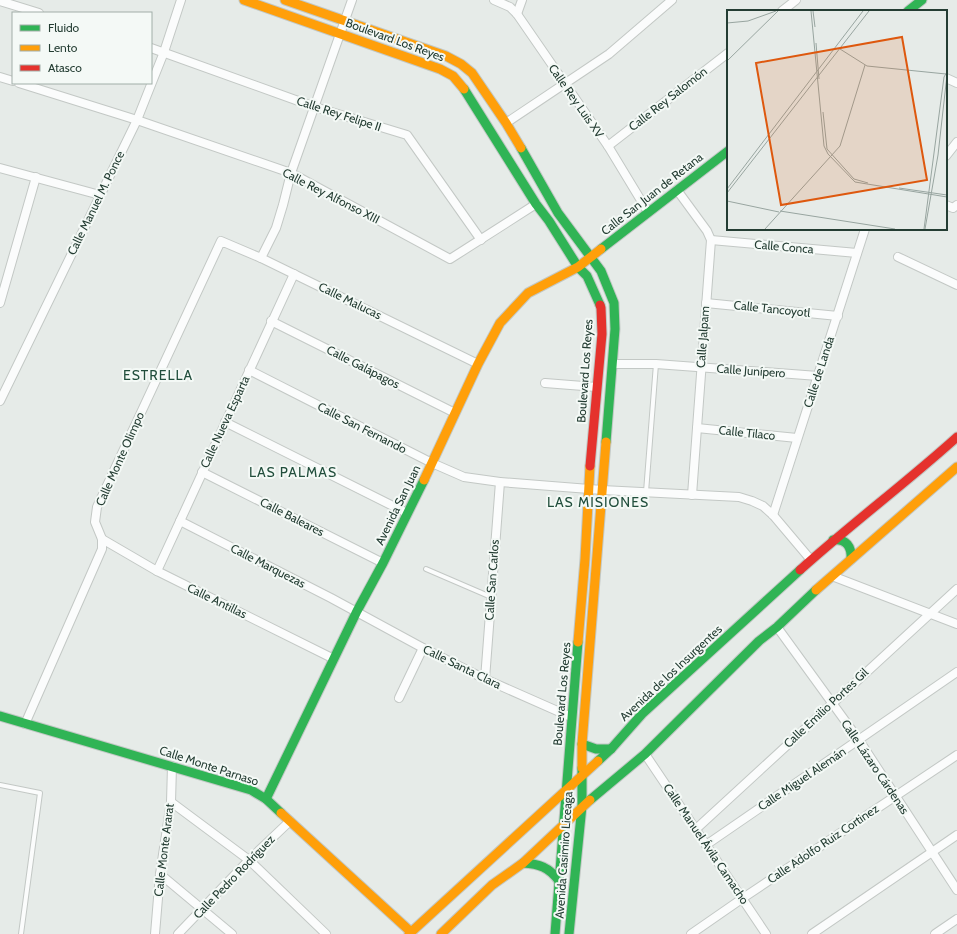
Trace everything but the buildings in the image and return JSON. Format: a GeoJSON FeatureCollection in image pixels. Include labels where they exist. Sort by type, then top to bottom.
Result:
{"type":"FeatureCollection","features":[{"type":"Feature","properties":{"kind":"main road","name":"Boulevard Los Reyes"},"geometry":{"type":"LineString","coordinates":[[244,0],[440,68],[453,76],[462,86],[536,204],[549,221],[578,267],[587,276],[601,308],[602,334],[596,387],[588,489],[585,559],[571,717],[567,791]]}},
{"type":"Feature","properties":{"kind":"main road","name":"Boulevard Los Reyes"},"geometry":{"type":"LineString","coordinates":[[285,0],[446,56],[462,64],[472,73],[506,123],[558,213],[601,271],[614,302],[615,330],[582,744],[581,777]]}},
{"type":"Feature","properties":{"kind":"main road"},"geometry":{"type":"LineString","coordinates":[[909,10],[922,0]]}},
{"type":"Feature","properties":{"kind":"main road","name":"Calle San Juan de Retana"},"geometry":{"type":"LineString","coordinates":[[590,257],[727,151]]}},
{"type":"Feature","properties":{"kind":"main road","name":"Avenida San Juan"},"geometry":{"type":"LineString","coordinates":[[266,799],[356,611],[383,563],[478,364],[500,323],[528,293],[578,267],[590,257]]}},
{"type":"Feature","properties":{"kind":"main road","name":"Avenida de los Insurgentes"},"geometry":{"type":"LineString","coordinates":[[410,933],[567,791],[612,749],[642,714],[833,540],[922,469],[957,437]]}},
{"type":"Feature","properties":{"kind":"main road"},"geometry":{"type":"LineString","coordinates":[[441,934],[492,885],[523,863],[582,806],[645,754],[758,641],[777,627],[799,604],[957,467]]}},
{"type":"Feature","properties":{"kind":"main road"},"geometry":{"type":"LineString","coordinates":[[922,469],[923,472],[933,481],[941,481]]}},
{"type":"Feature","properties":{"kind":"main road"},"geometry":{"type":"LineString","coordinates":[[833,540],[840,539],[847,543],[851,550],[850,559]]}},
{"type":"Feature","properties":{"kind":"main road"},"geometry":{"type":"LineString","coordinates":[[578,645],[590,646]]}},
{"type":"Feature","properties":{"kind":"main road","name":"Calle Monte Parnaso"},"geometry":{"type":"LineString","coordinates":[[0,716],[251,790],[266,799],[410,933]]}},
{"type":"Feature","properties":{"kind":"main road"},"geometry":{"type":"LineString","coordinates":[[582,744],[596,749],[612,749]]}},
{"type":"Feature","properties":{"kind":"main road","name":"Avenida Casimiro Liceaga"},"geometry":{"type":"LineString","coordinates":[[570,934],[582,806],[581,777]]}},
{"type":"Feature","properties":{"kind":"main road","name":"Avenida Casimiro Liceaga"},"geometry":{"type":"LineString","coordinates":[[555,934],[567,791]]}},
{"type":"Feature","properties":{"kind":"main road"},"geometry":{"type":"LineString","coordinates":[[523,863],[544,865],[553,872],[559,881]]}},
{"type":"Feature","properties":{"kind":"street","name":"Calle Manuel M. Ponce"},"geometry":{"type":"LineString","coordinates":[[152,82],[164,52],[181,0]]}},
{"type":"Feature","properties":{"kind":"street"},"geometry":{"type":"LineString","coordinates":[[261,258],[276,228],[291,173],[352,0]]}},
{"type":"Feature","properties":{"kind":"street","name":"Calle Rey Luis XV"},"geometry":{"type":"LineString","coordinates":[[494,0],[510,7],[517,14],[608,146],[648,212]]}},
{"type":"Feature","properties":{"kind":"street"},"geometry":{"type":"LineString","coordinates":[[517,14],[522,0]]}},
{"type":"Feature","properties":{"kind":"street"},"geometry":{"type":"LineString","coordinates":[[506,123],[609,54],[672,0]]}},
{"type":"Feature","properties":{"kind":"street"},"geometry":{"type":"LineString","coordinates":[[783,10],[796,0]]}},
{"type":"Feature","properties":{"kind":"street"},"geometry":{"type":"LineString","coordinates":[[0,1],[36,12]]}},
{"type":"Feature","properties":{"kind":"street","name":"Calle Rey Felipe II"},"geometry":{"type":"LineString","coordinates":[[152,48],[315,107],[407,135],[481,240]]}},
{"type":"Feature","properties":{"kind":"street","name":"Calle Rey Salomón"},"geometry":{"type":"LineString","coordinates":[[608,146],[727,54]]}},
{"type":"Feature","properties":{"kind":"street"},"geometry":{"type":"LineString","coordinates":[[0,77],[12,81]]}},
{"type":"Feature","properties":{"kind":"street"},"geometry":{"type":"LineString","coordinates":[[947,78],[957,83]]}},
{"type":"Feature","properties":{"kind":"street","name":"Calle Rey Alfonso XIII"},"geometry":{"type":"LineString","coordinates":[[22,84],[137,120],[291,173],[450,259],[536,204]]}},
{"type":"Feature","properties":{"kind":"street","name":"Calle Manuel M. Ponce"},"geometry":{"type":"LineString","coordinates":[[0,401],[137,120],[151,84]]}},
{"type":"Feature","properties":{"kind":"street"},"geometry":{"type":"LineString","coordinates":[[947,155],[957,142]]}},
{"type":"Feature","properties":{"kind":"street"},"geometry":{"type":"LineString","coordinates":[[0,168],[100,195]]}},
{"type":"Feature","properties":{"kind":"street"},"geometry":{"type":"LineString","coordinates":[[0,303],[36,177]]}},
{"type":"Feature","properties":{"kind":"street"},"geometry":{"type":"LineString","coordinates":[[677,190],[707,231],[711,240]]}},
{"type":"Feature","properties":{"kind":"street","name":"Calle de Landa"},"geometry":{"type":"LineString","coordinates":[[773,515],[865,230]]}},
{"type":"Feature","properties":{"kind":"street","name":"Calle Conca"},"geometry":{"type":"LineString","coordinates":[[711,240],[858,253]]}},
{"type":"Feature","properties":{"kind":"street","name":"Calle Jalpam"},"geometry":{"type":"LineString","coordinates":[[692,495],[711,240]]}},
{"type":"Feature","properties":{"kind":"street","name":"Calle Malucas"},"geometry":{"type":"LineString","coordinates":[[221,241],[261,258],[478,364]]}},
{"type":"Feature","properties":{"kind":"street","name":"Calle Monte Olimpo"},"geometry":{"type":"LineString","coordinates":[[102,539],[95,522],[97,507],[221,241]]}},
{"type":"Feature","properties":{"kind":"street"},"geometry":{"type":"LineString","coordinates":[[898,257],[957,285]]}},
{"type":"Feature","properties":{"kind":"street","name":"Calle Nueva Esparta"},"geometry":{"type":"LineString","coordinates":[[157,571],[294,274]]}},
{"type":"Feature","properties":{"kind":"street","name":"Calle Tancoyotl"},"geometry":{"type":"LineString","coordinates":[[706,303],[838,316]]}},
{"type":"Feature","properties":{"kind":"street","name":"Calle Galápagos"},"geometry":{"type":"LineString","coordinates":[[271,321],[455,413]]}},
{"type":"Feature","properties":{"kind":"street","name":"Calle Junípero"},"geometry":{"type":"LineString","coordinates":[[612,364],[656,364],[818,376]]}},
{"type":"Feature","properties":{"kind":"street","name":"Calle San Fernando"},"geometry":{"type":"LineString","coordinates":[[249,370],[432,463],[464,477],[500,482],[588,489],[739,497],[752,501],[763,506],[773,515],[811,560]]}},
{"type":"Feature","properties":{"kind":"street"},"geometry":{"type":"LineString","coordinates":[[545,383],[596,387]]}},
{"type":"Feature","properties":{"kind":"street"},"geometry":{"type":"LineString","coordinates":[[225,422],[407,513]]}},
{"type":"Feature","properties":{"kind":"street","name":"Calle Tilaco"},"geometry":{"type":"LineString","coordinates":[[696,428],[797,438]]}},
{"type":"Feature","properties":{"kind":"street","name":"Calle Baleares"},"geometry":{"type":"LineString","coordinates":[[202,472],[383,563]]}},
{"type":"Feature","properties":{"kind":"street","name":"Calle San Carlos"},"geometry":{"type":"LineString","coordinates":[[485,679],[500,482]]}},
{"type":"Feature","properties":{"kind":"street","name":"Calle Marquezas"},"geometry":{"type":"LineString","coordinates":[[180,521],[356,611]]}},
{"type":"Feature","properties":{"kind":"street"},"geometry":{"type":"LineString","coordinates":[[26,724],[102,549],[102,539]]}},
{"type":"Feature","properties":{"kind":"street","name":"Calle Antillas"},"geometry":{"type":"LineString","coordinates":[[102,539],[157,571],[334,659]]}},
{"type":"Feature","properties":{"kind":"street"},"geometry":{"type":"LineString","coordinates":[[832,576],[957,624]]}},
{"type":"Feature","properties":{"kind":"street","name":"Calle Emilio Portes Gil"},"geometry":{"type":"LineString","coordinates":[[696,829],[832,702],[957,589]]}},
{"type":"Feature","properties":{"kind":"street","name":"Calle Santa Clara"},"geometry":{"type":"LineString","coordinates":[[356,611],[423,648],[485,679],[571,717]]}},
{"type":"Feature","properties":{"kind":"street","name":"Calle Lázaro Cárdenas"},"geometry":{"type":"LineString","coordinates":[[777,627],[859,740],[957,890]]}},
{"type":"Feature","properties":{"kind":"street"},"geometry":{"type":"LineString","coordinates":[[398,698],[423,648]]}},
{"type":"Feature","properties":{"kind":"street","name":"Calle Miguel Alemán"},"geometry":{"type":"LineString","coordinates":[[706,845],[957,672]]}},
{"type":"Feature","properties":{"kind":"street","name":"Calle Manuel Ávila Camacho"},"geometry":{"type":"LineString","coordinates":[[645,754],[766,934]]}},
{"type":"Feature","properties":{"kind":"street","name":"Calle Adolfo Ruiz Cortinez"},"geometry":{"type":"LineString","coordinates":[[691,934],[957,755]]}},
{"type":"Feature","properties":{"kind":"street","name":"Calle Monte Ararat"},"geometry":{"type":"LineString","coordinates":[[155,934],[160,874],[171,802],[172,766]]}},
{"type":"Feature","properties":{"kind":"street"},"geometry":{"type":"LineString","coordinates":[[171,802],[249,860],[326,934]]}},
{"type":"Feature","properties":{"kind":"street","name":"Calle Pedro Rodríguez"},"geometry":{"type":"LineString","coordinates":[[178,934],[249,860],[290,821]]}},
{"type":"Feature","properties":{"kind":"street"},"geometry":{"type":"LineString","coordinates":[[812,934],[957,835]]}},
{"type":"Feature","properties":{"kind":"street"},"geometry":{"type":"LineString","coordinates":[[160,874],[232,934]]}},
{"type":"Feature","properties":{"kind":"street"},"geometry":{"type":"LineString","coordinates":[[935,934],[957,919]]}},
{"type":"Feature","properties":{"kind":"lane"},"geometry":{"type":"LineString","coordinates":[[646,492],[656,364]]}},
{"type":"Feature","properties":{"kind":"lane"},"geometry":{"type":"LineString","coordinates":[[426,569],[491,597]]}},
{"type":"Feature","properties":{"kind":"lane"},"geometry":{"type":"LineString","coordinates":[[0,785],[40,793],[21,934]]}},
{"type":"Feature","properties":{"kind":"traffic: fast"},"geometry":{"type":"LineString","coordinates":[[909,10],[922,0]]}},
{"type":"Feature","properties":{"kind":"traffic: fast"},"geometry":{"type":"LineString","coordinates":[[464,89],[536,204],[549,221],[578,267],[587,276],[600,305]]}},
{"type":"Feature","properties":{"kind":"traffic: fast"},"geometry":{"type":"LineString","coordinates":[[521,148],[558,213],[601,271],[614,303],[615,329],[606,442]]}},
{"type":"Feature","properties":{"kind":"traffic: fast"},"geometry":{"type":"LineString","coordinates":[[601,249],[727,152]]}},
{"type":"Feature","properties":{"kind":"traffic: fast"},"geometry":{"type":"LineString","coordinates":[[266,799],[357,611],[383,563],[424,480]]}},
{"type":"Feature","properties":{"kind":"traffic: fast"},"geometry":{"type":"LineString","coordinates":[[833,540],[841,540],[847,544],[851,559]]}},
{"type":"Feature","properties":{"kind":"traffic: fast"},"geometry":{"type":"LineString","coordinates":[[598,761],[611,749],[642,714],[800,570]]}},
{"type":"Feature","properties":{"kind":"traffic: fast"},"geometry":{"type":"LineString","coordinates":[[590,800],[645,754],[759,641],[777,627],[816,590]]}},
{"type":"Feature","properties":{"kind":"traffic: fast"},"geometry":{"type":"LineString","coordinates":[[555,934],[578,642]]}},
{"type":"Feature","properties":{"kind":"traffic: fast"},"geometry":{"type":"LineString","coordinates":[[0,716],[251,790],[266,799],[281,813]]}},
{"type":"Feature","properties":{"kind":"traffic: fast"},"geometry":{"type":"LineString","coordinates":[[582,744],[596,749],[611,749]]}},
{"type":"Feature","properties":{"kind":"traffic: fast"},"geometry":{"type":"LineString","coordinates":[[569,934],[582,806],[582,768]]}},
{"type":"Feature","properties":{"kind":"traffic: fast"},"geometry":{"type":"LineString","coordinates":[[523,863],[543,867],[551,872],[559,881]]}},
{"type":"Feature","properties":{"kind":"traffic: slow"},"geometry":{"type":"LineString","coordinates":[[244,0],[440,69],[453,76],[464,89]]}},
{"type":"Feature","properties":{"kind":"traffic: slow"},"geometry":{"type":"LineString","coordinates":[[285,0],[446,56],[461,64],[472,73],[521,148]]}},
{"type":"Feature","properties":{"kind":"traffic: slow"},"geometry":{"type":"LineString","coordinates":[[424,480],[478,364],[500,323],[528,293],[578,267],[601,249]]}},
{"type":"Feature","properties":{"kind":"traffic: slow"},"geometry":{"type":"LineString","coordinates":[[582,768],[582,744],[606,442]]}},
{"type":"Feature","properties":{"kind":"traffic: slow"},"geometry":{"type":"LineString","coordinates":[[578,642],[585,559],[590,466]]}},
{"type":"Feature","properties":{"kind":"traffic: slow"},"geometry":{"type":"LineString","coordinates":[[816,590],[957,467]]}},
{"type":"Feature","properties":{"kind":"traffic: slow"},"geometry":{"type":"LineString","coordinates":[[409,934],[598,761]]}},
{"type":"Feature","properties":{"kind":"traffic: slow"},"geometry":{"type":"LineString","coordinates":[[441,934],[492,885],[523,863],[590,800]]}},
{"type":"Feature","properties":{"kind":"traffic: slow"},"geometry":{"type":"LineString","coordinates":[[281,813],[411,932]]}},
{"type":"Feature","properties":{"kind":"traffic: jam"},"geometry":{"type":"LineString","coordinates":[[590,466],[602,334],[600,305]]}},
{"type":"Feature","properties":{"kind":"traffic: jam"},"geometry":{"type":"LineString","coordinates":[[800,570],[957,437]]}},
{"type":"Feature","properties":{"kind":"district","name":"ESTRELLA"},"geometry":{"type":"Point","coordinates":[158,375]}},
{"type":"Feature","properties":{"kind":"district","name":"LAS PALMAS"},"geometry":{"type":"Point","coordinates":[293,472]}},
{"type":"Feature","properties":{"kind":"district","name":"LAS MISIONES"},"geometry":{"type":"Point","coordinates":[598,502]}}]}
